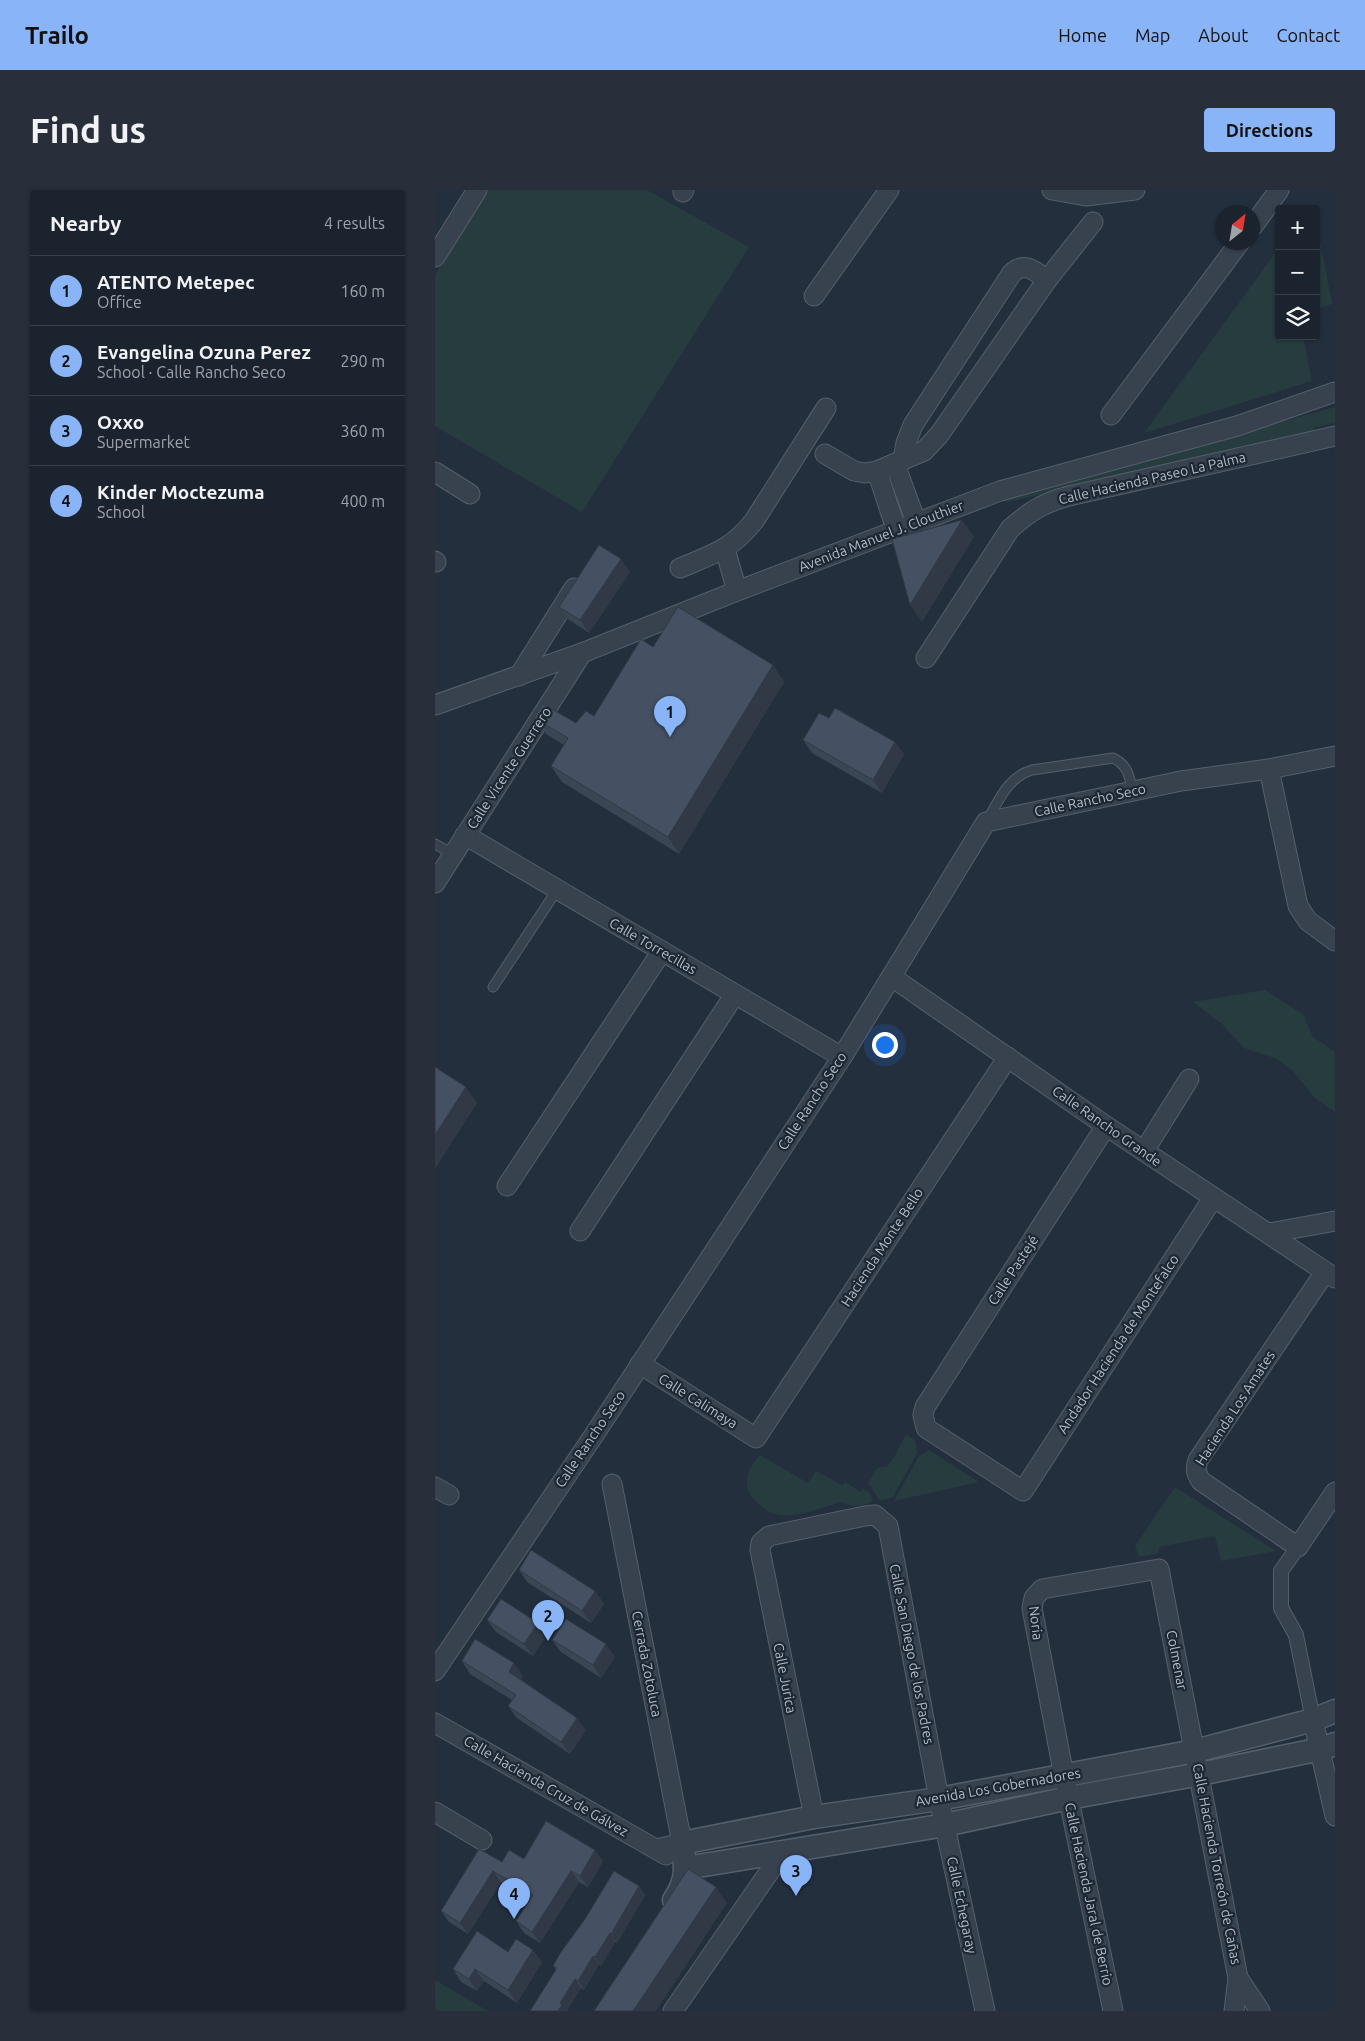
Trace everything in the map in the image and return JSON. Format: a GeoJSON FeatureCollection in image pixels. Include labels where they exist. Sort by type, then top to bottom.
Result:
{"type":"FeatureCollection","features":[{"type":"Feature","properties":{"kind":"street"},"geometry":{"type":"LineString","coordinates":[[435,257],[477,190]]}},
{"type":"Feature","properties":{"kind":"street"},"geometry":{"type":"LineString","coordinates":[[814,296],[889,190]]}},
{"type":"Feature","properties":{"kind":"street"},"geometry":{"type":"LineString","coordinates":[[1052,190],[1086,196],[1135,190]]}},
{"type":"Feature","properties":{"kind":"street"},"geometry":{"type":"LineString","coordinates":[[1260,216],[1279,190]]}},
{"type":"Feature","properties":{"kind":"street"},"geometry":{"type":"LineString","coordinates":[[825,454],[854,471],[865,473],[877,471],[924,451],[939,435],[1047,280],[1093,222]]}},
{"type":"Feature","properties":{"kind":"street"},"geometry":{"type":"LineString","coordinates":[[1111,415],[1234,250]]}},
{"type":"Feature","properties":{"kind":"street"},"geometry":{"type":"LineString","coordinates":[[916,522],[899,462],[913,425],[1012,273],[1020,267],[1027,267],[1047,280]]}},
{"type":"Feature","properties":{"kind":"street","name":"Avenida Manuel J. Clouthier"},"geometry":{"type":"LineString","coordinates":[[435,705],[644,633],[737,591],[1000,491],[1237,426],[1335,392]]}},
{"type":"Feature","properties":{"kind":"street"},"geometry":{"type":"LineString","coordinates":[[680,568],[725,549],[742,537],[827,408]]}},
{"type":"Feature","properties":{"kind":"street","name":"Calle Hacienda Paseo La Palma"},"geometry":{"type":"LineString","coordinates":[[925,658],[1011,529],[1029,512],[1046,502],[1335,436]]}},
{"type":"Feature","properties":{"kind":"street"},"geometry":{"type":"LineString","coordinates":[[877,471],[896,529]]}},
{"type":"Feature","properties":{"kind":"street"},"geometry":{"type":"LineString","coordinates":[[435,472],[470,494]]}},
{"type":"Feature","properties":{"kind":"street"},"geometry":{"type":"LineString","coordinates":[[725,549],[737,591]]}},
{"type":"Feature","properties":{"kind":"street"},"geometry":{"type":"LineString","coordinates":[[519,676],[584,572]]}},
{"type":"Feature","properties":{"kind":"street","name":"Calle Vicente Guerrero"},"geometry":{"type":"LineString","coordinates":[[437,877],[552,712],[583,653]]}},
{"type":"Feature","properties":{"kind":"street","name":"Calle Rancho Seco"},"geometry":{"type":"LineString","coordinates":[[435,1671],[640,1364],[841,1057],[986,822],[1181,781],[1269,769],[1335,756]]}},
{"type":"Feature","properties":{"kind":"street"},"geometry":{"type":"LineString","coordinates":[[1269,769],[1298,906],[1308,921],[1335,941]]}},
{"type":"Feature","properties":{"kind":"street","name":"Calle Torrecillas"},"geometry":{"type":"LineString","coordinates":[[465,835],[841,1057]]}},
{"type":"Feature","properties":{"kind":"street"},"geometry":{"type":"LineString","coordinates":[[507,1186],[662,951]]}},
{"type":"Feature","properties":{"kind":"street","name":"Calle Rancho Grande"},"geometry":{"type":"LineString","coordinates":[[892,977],[1106,1126],[1330,1275]]}},
{"type":"Feature","properties":{"kind":"street"},"geometry":{"type":"LineString","coordinates":[[580,1231],[735,994]]}},
{"type":"Feature","properties":{"kind":"street","name":"Hacienda Monte Bello"},"geometry":{"type":"LineString","coordinates":[[756,1438],[1008,1056]]}},
{"type":"Feature","properties":{"kind":"street"},"geometry":{"type":"LineString","coordinates":[[1144,1151],[1189,1079]]}},
{"type":"Feature","properties":{"kind":"street","name":"Calle Pastejé"},"geometry":{"type":"LineString","coordinates":[[1023,1491],[927,1428],[923,1415],[925,1407],[1106,1126]]}},
{"type":"Feature","properties":{"kind":"street","name":"Andador Hacienda de Montefalco"},"geometry":{"type":"LineString","coordinates":[[1023,1491],[1213,1198]]}},
{"type":"Feature","properties":{"kind":"street"},"geometry":{"type":"LineString","coordinates":[[1269,1233],[1335,1221]]}},
{"type":"Feature","properties":{"kind":"street","name":"Hacienda Los Amates"},"geometry":{"type":"LineString","coordinates":[[1298,1547],[1201,1481],[1196,1474],[1195,1468],[1198,1460],[1330,1275]]}},
{"type":"Feature","properties":{"kind":"street","name":"Calle Calimaya"},"geometry":{"type":"LineString","coordinates":[[640,1364],[756,1438]]}},
{"type":"Feature","properties":{"kind":"street","name":"Cerrada Zotoluca"},"geometry":{"type":"LineString","coordinates":[[612,1484],[682,1843]]}},
{"type":"Feature","properties":{"kind":"street"},"geometry":{"type":"LineString","coordinates":[[1335,1492],[1281,1571],[1281,1608],[1296,1635],[1313,1720],[1328,1746],[1335,1816]]}},
{"type":"Feature","properties":{"kind":"street","name":"Calle Jurica"},"geometry":{"type":"LineString","coordinates":[[814,1817],[760,1550],[764,1539],[769,1536],[875,1515]]}},
{"type":"Feature","properties":{"kind":"street","name":"Calle San Diego de los Padres"},"geometry":{"type":"LineString","coordinates":[[875,1515],[888,1526],[939,1799]]}},
{"type":"Feature","properties":{"kind":"street","name":"Colmenar"},"geometry":{"type":"LineString","coordinates":[[1159,1569],[1195,1751]]}},
{"type":"Feature","properties":{"kind":"street","name":"Noria"},"geometry":{"type":"LineString","coordinates":[[1067,1787],[1032,1608],[1033,1598],[1042,1588],[1159,1569]]}},
{"type":"Feature","properties":{"kind":"street","name":"Avenida Los Gobernadores"},"geometry":{"type":"LineString","coordinates":[[686,1868],[945,1826],[1067,1787],[1313,1720],[1335,1711]]}},
{"type":"Feature","properties":{"kind":"street","name":"Calle Hacienda Cruz de Gálvez"},"geometry":{"type":"LineString","coordinates":[[435,1723],[657,1849],[686,1868]]}},
{"type":"Feature","properties":{"kind":"street","name":"Avenida Los Gobernadores"},"geometry":{"type":"LineString","coordinates":[[682,1843],[814,1817],[939,1799],[1200,1774],[1328,1746]]}},
{"type":"Feature","properties":{"kind":"street","name":"Calle Hacienda Torreón de Cañas"},"geometry":{"type":"LineString","coordinates":[[1195,1751],[1238,1978],[1234,2011]]}},
{"type":"Feature","properties":{"kind":"street","name":"Calle Hacienda Jaral de Berrio"},"geometry":{"type":"LineString","coordinates":[[1067,1787],[1113,2011]]}},
{"type":"Feature","properties":{"kind":"street","name":"Calle Echegaray"},"geometry":{"type":"LineString","coordinates":[[939,1799],[985,2011]]}},
{"type":"Feature","properties":{"kind":"street"},"geometry":{"type":"LineString","coordinates":[[435,1812],[481,1840]]}},
{"type":"Feature","properties":{"kind":"street"},"geometry":{"type":"LineString","coordinates":[[657,1849],[682,1843],[686,1868],[679,1893],[663,1917]]}},
{"type":"Feature","properties":{"kind":"street"},"geometry":{"type":"LineString","coordinates":[[673,2011],[783,1852]]}},
{"type":"Feature","properties":{"kind":"street","name":"Calle Hacienda Torreón de Cañas"},"geometry":{"type":"LineString","coordinates":[[1238,1978],[1260,2011]]}},
{"type":"Feature","properties":{"kind":"lane"},"geometry":{"type":"LineString","coordinates":[[986,822],[1013,779],[1022,773],[1032,770],[1102,758],[1113,758],[1122,762],[1128,769],[1133,791]]}},
{"type":"Feature","properties":{"kind":"lane"},"geometry":{"type":"LineString","coordinates":[[435,844],[453,854]]}},
{"type":"Feature","properties":{"kind":"lane"},"geometry":{"type":"LineString","coordinates":[[493,987],[557,890]]}},
{"type":"Feature","properties":{"kind":"green space"},"geometry":{"type":"Polygon","coordinates":[[[489,190],[647,190],[749,247],[582,512],[435,426],[435,275],[489,190]]]}},
{"type":"Feature","properties":{"kind":"green space"},"geometry":{"type":"Polygon","coordinates":[[[1320,240],[1332,304],[1320,308],[1320,240]]]}},
{"type":"Feature","properties":{"kind":"green space"},"geometry":{"type":"Polygon","coordinates":[[[1275,253],[1275,340],[1304,340],[1312,381],[1144,433],[1275,253]]]}},
{"type":"Feature","properties":{"kind":"green space"},"geometry":{"type":"Polygon","coordinates":[[[1335,407],[1335,423],[1313,428],[1314,437],[1007,502],[1006,498],[1335,407]]]}},
{"type":"Feature","properties":{"kind":"green space"},"geometry":{"type":"Polygon","coordinates":[[[1265,990],[1304,1015],[1312,1036],[1335,1052],[1335,1112],[1315,1098],[1292,1070],[1277,1059],[1244,1048],[1223,1025],[1193,1002],[1265,990]]]}},
{"type":"Feature","properties":{"kind":"green space"},"geometry":{"type":"Polygon","coordinates":[[[906,1435],[915,1440],[917,1453],[893,1497],[880,1501],[868,1483],[877,1468],[888,1466],[906,1435]]]}},
{"type":"Feature","properties":{"kind":"green space"},"geometry":{"type":"Polygon","coordinates":[[[929,1450],[979,1482],[894,1501],[919,1456],[929,1450]]]}},
{"type":"Feature","properties":{"kind":"green space"},"geometry":{"type":"Polygon","coordinates":[[[760,1455],[808,1483],[816,1471],[842,1485],[845,1482],[861,1492],[863,1488],[870,1493],[873,1501],[857,1506],[842,1502],[799,1514],[778,1515],[758,1503],[749,1492],[747,1480],[749,1471],[760,1455]]]}},
{"type":"Feature","properties":{"kind":"green space"},"geometry":{"type":"Polygon","coordinates":[[[1175,1487],[1276,1551],[1221,1561],[1215,1536],[1159,1547],[1159,1553],[1139,1557],[1135,1546],[1175,1487]]]}},
{"type":"Feature","properties":{"kind":"green space"},"geometry":{"type":"Polygon","coordinates":[[[435,1980],[488,2011],[435,2011],[435,1980]]]}},
{"type":"Feature","properties":{"kind":"building"},"geometry":{"type":"Polygon","coordinates":[[[962,520],[910,605],[892,539],[962,520]]]}},
{"type":"Feature","properties":{"kind":"building"},"geometry":{"type":"Polygon","coordinates":[[[599,545],[621,559],[580,620],[559,607],[599,545]]]}},
{"type":"Feature","properties":{"kind":"building"},"geometry":{"type":"Polygon","coordinates":[[[678,607],[773,665],[668,837],[551,766],[568,738],[534,718],[543,704],[576,723],[586,711],[594,716],[641,639],[653,647],[678,607]]]}},
{"type":"Feature","properties":{"kind":"building"},"geometry":{"type":"Polygon","coordinates":[[[835,708],[895,742],[873,780],[803,740],[819,713],[829,718],[835,708]]]}},
{"type":"Feature","properties":{"kind":"building"},"geometry":{"type":"Polygon","coordinates":[[[435,1067],[466,1087],[435,1135],[435,1067]]]}},
{"type":"Feature","properties":{"kind":"building"},"geometry":{"type":"Polygon","coordinates":[[[531,1550],[595,1591],[582,1611],[519,1570],[531,1550]]]}},
{"type":"Feature","properties":{"kind":"building"},"geometry":{"type":"Polygon","coordinates":[[[501,1599],[538,1623],[524,1644],[487,1620],[501,1599]]]}},
{"type":"Feature","properties":{"kind":"building"},"geometry":{"type":"Polygon","coordinates":[[[566,1619],[606,1644],[593,1665],[552,1640],[566,1619]]]}},
{"type":"Feature","properties":{"kind":"building"},"geometry":{"type":"Polygon","coordinates":[[[475,1639],[514,1663],[509,1672],[577,1718],[561,1742],[508,1706],[516,1695],[462,1661],[475,1639]]]}},
{"type":"Feature","properties":{"kind":"building"},"geometry":{"type":"Polygon","coordinates":[[[546,1821],[595,1850],[580,1876],[571,1871],[532,1932],[516,1921],[533,1895],[493,1871],[460,1923],[441,1911],[479,1849],[502,1862],[509,1850],[524,1859],[546,1821]]]}},
{"type":"Feature","properties":{"kind":"building"},"geometry":{"type":"Polygon","coordinates":[[[688,1869],[716,1887],[633,2011],[594,2011],[688,1869]]]}},
{"type":"Feature","properties":{"kind":"building"},"geometry":{"type":"Polygon","coordinates":[[[614,1871],[639,1886],[611,1934],[595,1957],[593,1956],[578,1981],[575,1979],[560,2003],[562,2005],[558,2011],[530,2011],[557,1968],[553,1966],[561,1952],[585,1919],[614,1871]]]}},
{"type":"Feature","properties":{"kind":"building"},"geometry":{"type":"Polygon","coordinates":[[[477,1931],[508,1952],[516,1939],[533,1950],[508,1990],[475,1969],[469,1979],[453,1969],[477,1931]]]}},
{"type":"Feature","properties":{"kind":"place","name":"ATENTO Metepec"},"geometry":{"type":"Point","coordinates":[670,737]}},
{"type":"Feature","properties":{"kind":"place","name":"Evangelina Ozuna Perez"},"geometry":{"type":"Point","coordinates":[548,1641]}},
{"type":"Feature","properties":{"kind":"place","name":"Oxxo"},"geometry":{"type":"Point","coordinates":[796,1896]}},
{"type":"Feature","properties":{"kind":"place","name":"Kinder Moctezuma"},"geometry":{"type":"Point","coordinates":[514,1919]}}]}
